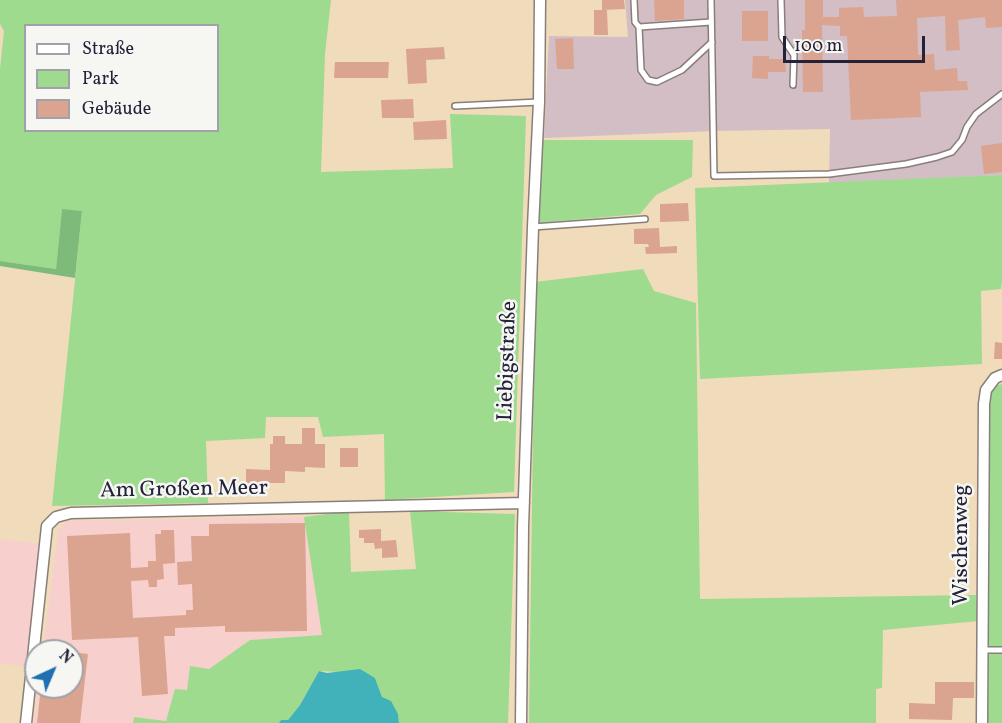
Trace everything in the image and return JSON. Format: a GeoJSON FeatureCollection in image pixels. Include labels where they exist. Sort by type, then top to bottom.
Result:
{"type":"FeatureCollection","features":[{"type":"Feature","properties":{"kind":"street","name":"Liebigstraße"},"geometry":{"type":"LineString","coordinates":[[521,723],[524,503],[533,227],[540,102],[540,0]]}},
{"type":"Feature","properties":{"kind":"street","name":"Wischenweg"},"geometry":{"type":"LineString","coordinates":[[982,723],[984,404],[986,390],[996,378],[1002,375]]}},
{"type":"Feature","properties":{"kind":"street","name":"Am Großen Meer"},"geometry":{"type":"LineString","coordinates":[[26,723],[47,526],[56,517],[71,513],[524,503]]}},
{"type":"Feature","properties":{"kind":"lane"},"geometry":{"type":"LineString","coordinates":[[634,0],[635,22],[639,27],[641,70],[648,80],[657,82],[682,70],[712,42]]}},
{"type":"Feature","properties":{"kind":"lane"},"geometry":{"type":"LineString","coordinates":[[711,0],[714,176],[829,174],[906,164],[937,157],[952,152],[962,141],[967,127],[976,114],[1002,94]]}},
{"type":"Feature","properties":{"kind":"lane"},"geometry":{"type":"LineString","coordinates":[[781,0],[782,37],[794,55],[793,85]]}},
{"type":"Feature","properties":{"kind":"lane"},"geometry":{"type":"LineString","coordinates":[[639,27],[711,22]]}},
{"type":"Feature","properties":{"kind":"lane"},"geometry":{"type":"LineString","coordinates":[[455,105],[540,102]]}},
{"type":"Feature","properties":{"kind":"lane"},"geometry":{"type":"LineString","coordinates":[[533,227],[645,219]]}},
{"type":"Feature","properties":{"kind":"lane"},"geometry":{"type":"LineString","coordinates":[[982,650],[1002,650]]}},
{"type":"Feature","properties":{"kind":"shaded area"},"geometry":{"type":"Polygon","coordinates":[[[625,0],[1002,0],[1002,175],[829,183],[830,129],[544,138],[549,36],[628,37],[625,0]]]}},
{"type":"Feature","properties":{"kind":"shaded area"},"geometry":{"type":"Polygon","coordinates":[[[304,517],[322,635],[250,640],[209,669],[187,691],[175,689],[166,722],[134,717],[133,723],[34,723],[37,699],[84,699],[84,639],[44,639],[58,531],[66,521],[304,517]]]}},
{"type":"Feature","properties":{"kind":"shaded area"},"geometry":{"type":"Polygon","coordinates":[[[0,539],[41,544],[30,639],[24,639],[24,667],[0,663],[0,539]]]}},
{"type":"Feature","properties":{"kind":"green space"},"geometry":{"type":"Polygon","coordinates":[[[0,0],[331,0],[325,54],[321,172],[453,168],[450,114],[526,116],[514,492],[385,500],[384,434],[323,437],[318,417],[266,417],[265,438],[206,441],[208,503],[52,506],[82,211],[62,210],[56,269],[0,261],[0,69],[4,31],[0,24],[0,0]]]}},
{"type":"Feature","properties":{"kind":"green space"},"geometry":{"type":"Polygon","coordinates":[[[542,140],[693,140],[692,177],[656,195],[640,214],[537,223],[542,140]]]}},
{"type":"Feature","properties":{"kind":"green space"},"geometry":{"type":"Polygon","coordinates":[[[1002,175],[1002,281],[1001,289],[981,291],[982,364],[700,379],[695,188],[1002,175]]]}},
{"type":"Feature","properties":{"kind":"green space"},"geometry":{"type":"Polygon","coordinates":[[[62,209],[82,211],[75,278],[0,266],[0,261],[56,269],[62,209]]]}},
{"type":"Feature","properties":{"kind":"green space"},"geometry":{"type":"Polygon","coordinates":[[[643,269],[654,291],[696,303],[700,599],[976,595],[979,621],[883,630],[882,688],[876,689],[876,723],[529,723],[535,282],[643,269]]]}},
{"type":"Feature","properties":{"kind":"green space"},"geometry":{"type":"Polygon","coordinates":[[[1002,384],[1002,723],[988,723],[989,395],[995,386],[1002,384]]]}},
{"type":"Feature","properties":{"kind":"green space"},"geometry":{"type":"Polygon","coordinates":[[[349,511],[351,572],[416,569],[410,511],[515,514],[508,723],[399,723],[398,714],[382,697],[375,678],[319,671],[300,705],[288,720],[281,720],[279,723],[133,723],[134,717],[166,721],[175,689],[187,690],[190,666],[209,669],[250,640],[322,635],[304,517],[349,511]]]}},
{"type":"Feature","properties":{"kind":"water"},"geometry":{"type":"Polygon","coordinates":[[[360,669],[375,678],[382,697],[391,701],[398,714],[399,723],[279,723],[281,720],[288,720],[300,705],[319,671],[327,673],[360,669]]]}},
{"type":"Feature","properties":{"kind":"building"},"geometry":{"type":"Polygon","coordinates":[[[602,0],[624,0],[625,9],[602,10],[602,0]]]}},
{"type":"Feature","properties":{"kind":"building"},"geometry":{"type":"Polygon","coordinates":[[[654,0],[684,0],[684,19],[655,21],[654,0]]]}},
{"type":"Feature","properties":{"kind":"building"},"geometry":{"type":"Polygon","coordinates":[[[805,0],[823,0],[823,17],[839,17],[839,8],[863,7],[864,17],[897,16],[896,0],[1002,0],[1002,27],[986,28],[985,17],[958,20],[960,50],[946,51],[945,16],[917,18],[918,55],[934,54],[935,70],[957,68],[958,81],[967,81],[968,90],[920,92],[921,117],[851,120],[847,36],[840,36],[840,26],[822,25],[823,92],[803,92],[802,30],[805,30],[805,0]]]}},
{"type":"Feature","properties":{"kind":"building"},"geometry":{"type":"Polygon","coordinates":[[[594,10],[607,10],[608,35],[594,35],[594,10]]]}},
{"type":"Feature","properties":{"kind":"building"},"geometry":{"type":"Polygon","coordinates":[[[742,11],[768,11],[768,41],[742,41],[742,11]]]}},
{"type":"Feature","properties":{"kind":"building"},"geometry":{"type":"Polygon","coordinates":[[[573,38],[574,69],[557,69],[555,39],[573,38]]]}},
{"type":"Feature","properties":{"kind":"building"},"geometry":{"type":"Polygon","coordinates":[[[444,47],[445,59],[426,60],[427,83],[408,84],[406,49],[444,47]]]}},
{"type":"Feature","properties":{"kind":"building"},"geometry":{"type":"Polygon","coordinates":[[[753,56],[785,59],[786,72],[768,72],[768,79],[752,78],[753,56]]]}},
{"type":"Feature","properties":{"kind":"building"},"geometry":{"type":"Polygon","coordinates":[[[335,62],[389,62],[388,78],[334,78],[335,62]]]}},
{"type":"Feature","properties":{"kind":"building"},"geometry":{"type":"Polygon","coordinates":[[[413,99],[414,118],[382,118],[381,100],[413,99]]]}},
{"type":"Feature","properties":{"kind":"building"},"geometry":{"type":"Polygon","coordinates":[[[446,120],[447,139],[414,140],[413,122],[446,120]]]}},
{"type":"Feature","properties":{"kind":"building"},"geometry":{"type":"Polygon","coordinates":[[[1002,143],[1002,172],[984,174],[981,146],[1002,143]]]}},
{"type":"Feature","properties":{"kind":"building"},"geometry":{"type":"Polygon","coordinates":[[[688,203],[689,221],[660,222],[660,204],[688,203]]]}},
{"type":"Feature","properties":{"kind":"building"},"geometry":{"type":"Polygon","coordinates":[[[659,228],[660,247],[677,246],[677,253],[646,254],[645,247],[649,247],[648,244],[634,244],[634,229],[659,228]]]}},
{"type":"Feature","properties":{"kind":"building"},"geometry":{"type":"Polygon","coordinates":[[[995,342],[1002,343],[1002,359],[994,359],[995,342]]]}},
{"type":"Feature","properties":{"kind":"building"},"geometry":{"type":"Polygon","coordinates":[[[302,428],[315,428],[315,444],[325,444],[325,468],[305,467],[305,472],[285,471],[285,483],[258,483],[258,491],[246,491],[246,469],[270,470],[270,444],[273,444],[273,436],[285,436],[285,444],[302,444],[302,428]]]}},
{"type":"Feature","properties":{"kind":"building"},"geometry":{"type":"Polygon","coordinates":[[[340,448],[358,448],[358,467],[340,467],[340,448]]]}},
{"type":"Feature","properties":{"kind":"building"},"geometry":{"type":"Polygon","coordinates":[[[305,523],[307,631],[225,632],[225,626],[175,628],[175,636],[164,636],[168,694],[142,696],[138,637],[72,639],[67,536],[130,533],[131,568],[148,567],[148,561],[156,561],[155,534],[161,534],[161,530],[174,530],[175,563],[163,564],[164,579],[157,580],[157,587],[149,587],[148,580],[131,581],[133,618],[186,615],[186,610],[193,610],[192,584],[178,585],[177,562],[192,561],[191,536],[209,536],[209,524],[305,523]]]}},
{"type":"Feature","properties":{"kind":"building"},"geometry":{"type":"Polygon","coordinates":[[[381,529],[381,541],[396,540],[398,557],[382,558],[382,548],[375,549],[374,543],[364,543],[364,538],[359,538],[359,530],[381,529]]]}},
{"type":"Feature","properties":{"kind":"building"},"geometry":{"type":"Polygon","coordinates":[[[84,654],[88,654],[84,688],[84,654]]]}},
{"type":"Feature","properties":{"kind":"building"},"geometry":{"type":"Polygon","coordinates":[[[935,682],[974,682],[974,698],[953,698],[952,720],[909,719],[909,703],[935,704],[935,682]]]}},
{"type":"Feature","properties":{"kind":"building"},"geometry":{"type":"Polygon","coordinates":[[[40,699],[83,699],[80,723],[37,723],[40,699]]]}}]}
